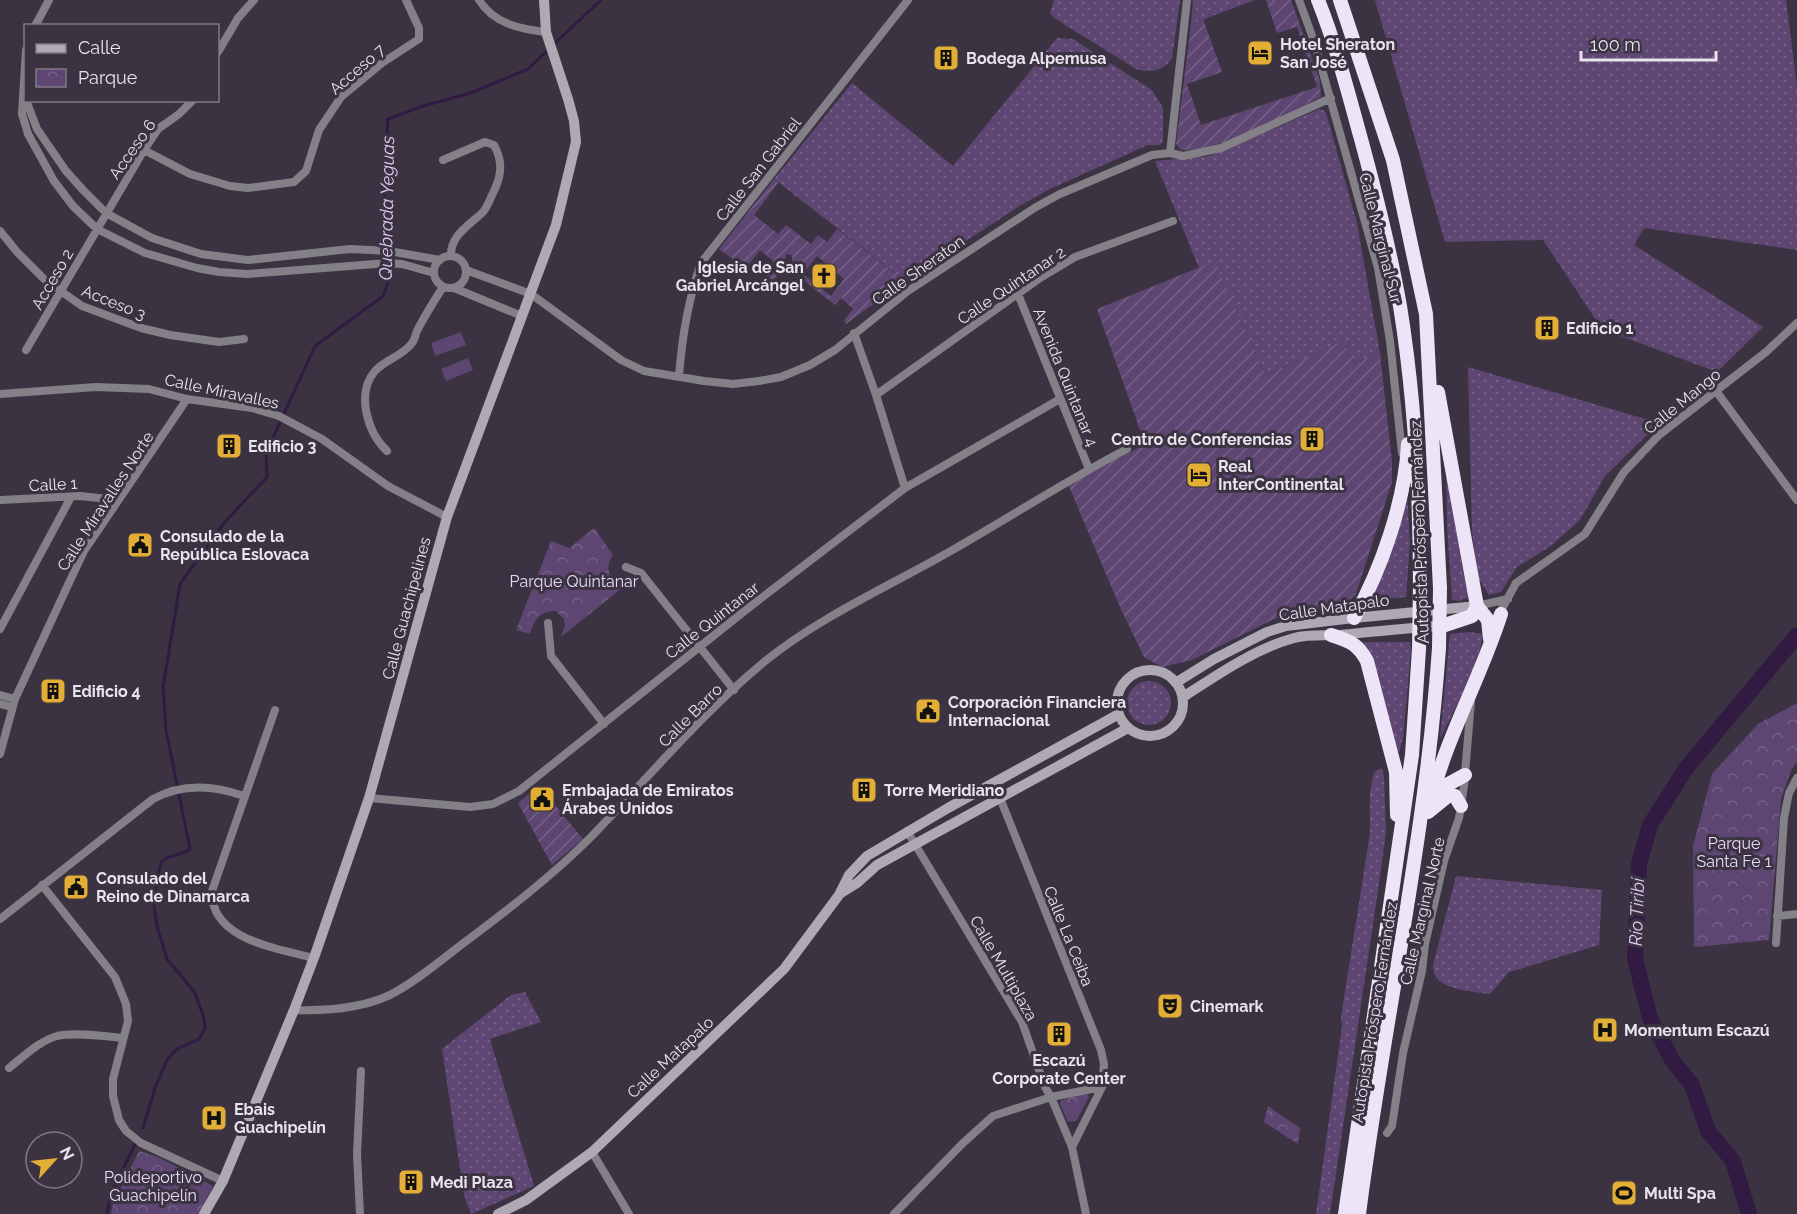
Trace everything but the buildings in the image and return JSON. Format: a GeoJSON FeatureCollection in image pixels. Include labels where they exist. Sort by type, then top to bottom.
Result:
{"type":"FeatureCollection","features":[{"type":"Feature","properties":{"kind":"highway","name":"Autopista Próspero Fernández"},"geometry":{"type":"LineString","coordinates":[[1318,0],[1343,74],[1378,202],[1400,306],[1420,502],[1419,649],[1413,755],[1346,1214]]}},
{"type":"Feature","properties":{"kind":"highway","name":"Autopista Próspero Fernández"},"geometry":{"type":"LineString","coordinates":[[1341,0],[1393,160],[1421,283],[1429,339],[1440,588],[1436,700],[1405,922],[1359,1214]]}},
{"type":"Feature","properties":{"kind":"highway"},"geometry":{"type":"LineString","coordinates":[[1405,922],[1432,793],[1490,647],[1494,617],[1483,605],[1473,581],[1429,339]]}},
{"type":"Feature","properties":{"kind":"highway"},"geometry":{"type":"LineString","coordinates":[[1354,618],[1369,591],[1381,561],[1407,468],[1406,351]]}},
{"type":"Feature","properties":{"kind":"highway"},"geometry":{"type":"LineString","coordinates":[[1445,625],[1472,616],[1483,605]]}},
{"type":"Feature","properties":{"kind":"highway"},"geometry":{"type":"LineString","coordinates":[[1331,635],[1347,640],[1360,648],[1367,661],[1381,713],[1396,772],[1395,880]]}},
{"type":"Feature","properties":{"kind":"highway"},"geometry":{"type":"LineString","coordinates":[[1432,793],[1465,775]]}},
{"type":"Feature","properties":{"kind":"highway"},"geometry":{"type":"LineString","coordinates":[[1428,812],[1449,795],[1455,796],[1461,806]]}},
{"type":"Feature","properties":{"kind":"street"},"geometry":{"type":"LineString","coordinates":[[36,24],[49,0]]}},
{"type":"Feature","properties":{"kind":"street"},"geometry":{"type":"LineString","coordinates":[[219,50],[238,18],[254,0]]}},
{"type":"Feature","properties":{"kind":"street","name":"Acceso 7"},"geometry":{"type":"LineString","coordinates":[[144,150],[190,174],[230,186],[248,188],[294,182],[306,171],[319,130],[341,97],[382,63],[418,39],[419,28],[406,0]]}},
{"type":"Feature","properties":{"kind":"street"},"geometry":{"type":"LineString","coordinates":[[478,0],[501,21],[548,37]]}},
{"type":"Feature","properties":{"kind":"street","name":"Calle Guachipelines"},"geometry":{"type":"LineString","coordinates":[[204,1214],[223,1181],[294,1010],[313,958],[369,798],[447,517],[556,225],[576,142],[574,122],[548,37],[544,0]]}},
{"type":"Feature","properties":{"kind":"street","name":"Calle San Gabriel"},"geometry":{"type":"LineString","coordinates":[[679,376],[682,336],[701,263],[908,0]]}},
{"type":"Feature","properties":{"kind":"street"},"geometry":{"type":"LineString","coordinates":[[1170,153],[1187,0]]}},
{"type":"Feature","properties":{"kind":"street","name":"Calle Marginal Sur"},"geometry":{"type":"LineString","coordinates":[[1299,0],[1314,40],[1378,268],[1397,393],[1403,470],[1402,488]]}},
{"type":"Feature","properties":{"kind":"street","name":"Calle Sheraton"},"geometry":{"type":"LineString","coordinates":[[466,270],[531,294],[621,360],[644,371],[733,384],[781,377],[810,365],[834,350],[908,291],[1036,207],[1060,194],[1152,155],[1170,153],[1183,156],[1221,148],[1330,98]]}},
{"type":"Feature","properties":{"kind":"street"},"geometry":{"type":"LineString","coordinates":[[24,102],[22,114],[28,134],[54,181],[73,206],[145,253],[196,268],[247,274],[388,263],[402,264],[434,273]]}},
{"type":"Feature","properties":{"kind":"street"},"geometry":{"type":"LineString","coordinates":[[27,102],[37,129],[66,171],[106,213],[152,238],[178,248],[248,260],[350,249],[389,251],[440,260],[452,256],[458,258],[466,270],[463,282],[454,288]]}},
{"type":"Feature","properties":{"kind":"street","name":"Acceso 6"},"geometry":{"type":"LineString","coordinates":[[99,225],[158,129],[180,114],[191,102]]}},
{"type":"Feature","properties":{"kind":"street"},"geometry":{"type":"LineString","coordinates":[[443,160],[485,142],[494,145],[499,153],[501,169],[499,181],[488,204],[484,211],[456,237],[451,248],[452,256]]}},
{"type":"Feature","properties":{"kind":"street","name":"Calle Quintanar 2"},"geometry":{"type":"LineString","coordinates":[[876,395],[1040,278],[1075,257],[1173,221]]}},
{"type":"Feature","properties":{"kind":"street","name":"Acceso 2"},"geometry":{"type":"LineString","coordinates":[[26,350],[99,225]]}},
{"type":"Feature","properties":{"kind":"street","name":"Acceso 3"},"geometry":{"type":"LineString","coordinates":[[0,231],[45,280],[82,306],[141,328],[219,342],[244,339]]}},
{"type":"Feature","properties":{"kind":"street"},"geometry":{"type":"LineString","coordinates":[[267,272],[269,256]]}},
{"type":"Feature","properties":{"kind":"street"},"geometry":{"type":"LineString","coordinates":[[440,260],[434,273],[437,281],[443,286],[454,288],[522,316]]}},
{"type":"Feature","properties":{"kind":"street"},"geometry":{"type":"LineString","coordinates":[[387,450],[377,440],[366,414],[366,390],[375,371],[413,342],[443,286]]}},
{"type":"Feature","properties":{"kind":"street","name":"Avenida Quintanar 4"},"geometry":{"type":"LineString","coordinates":[[1018,294],[1089,469]]}},
{"type":"Feature","properties":{"kind":"street","name":"Calle Mango"},"geometry":{"type":"LineString","coordinates":[[1494,617],[1508,599],[1516,583],[1585,534],[1624,472],[1659,435],[1766,352],[1797,323]]}},
{"type":"Feature","properties":{"kind":"street"},"geometry":{"type":"LineString","coordinates":[[854,333],[876,395],[904,488]]}},
{"type":"Feature","properties":{"kind":"street","name":"Calle Miravalles"},"geometry":{"type":"LineString","coordinates":[[0,394],[96,387],[149,389],[187,399],[252,408],[279,416],[322,439],[388,486],[447,517]]}},
{"type":"Feature","properties":{"kind":"street"},"geometry":{"type":"LineString","coordinates":[[1716,391],[1797,500]]}},
{"type":"Feature","properties":{"kind":"street","name":"Calle Miravalles Norte"},"geometry":{"type":"LineString","coordinates":[[0,754],[15,699],[84,551],[187,399]]}},
{"type":"Feature","properties":{"kind":"street","name":"Calle Quintanar"},"geometry":{"type":"LineString","coordinates":[[369,798],[470,807],[493,804],[519,791],[700,646],[904,488],[1060,399]]}},
{"type":"Feature","properties":{"kind":"street","name":"Calle Barro"},"geometry":{"type":"LineString","coordinates":[[294,1010],[324,1011],[371,1001],[389,995],[421,975],[537,888],[591,837],[701,721],[765,662],[800,636],[871,594],[993,527],[1089,469],[1127,449]]}},
{"type":"Feature","properties":{"kind":"street","name":"Calle 1"},"geometry":{"type":"LineString","coordinates":[[0,500],[90,496],[108,499]]}},
{"type":"Feature","properties":{"kind":"street"},"geometry":{"type":"LineString","coordinates":[[0,629],[71,497]]}},
{"type":"Feature","properties":{"kind":"street"},"geometry":{"type":"LineString","coordinates":[[626,567],[641,573],[734,690]]}},
{"type":"Feature","properties":{"kind":"street","name":"Calle Matapalo"},"geometry":{"type":"LineString","coordinates":[[1177,682],[1214,659],[1267,632],[1286,626],[1483,605],[1508,599]]}},
{"type":"Feature","properties":{"kind":"street","name":"Calle Matapalo"},"geometry":{"type":"LineString","coordinates":[[1183,697],[1221,672],[1272,646],[1308,635],[1445,625],[1494,617]]}},
{"type":"Feature","properties":{"kind":"street"},"geometry":{"type":"LineString","coordinates":[[548,623],[551,656],[604,724]]}},
{"type":"Feature","properties":{"kind":"street"},"geometry":{"type":"LineString","coordinates":[[1148,670],[1169,675],[1177,682],[1183,697],[1184,706],[1178,723],[1165,734],[1147,737],[1128,728],[1119,714],[1117,705],[1121,687],[1133,674],[1148,670]]}},
{"type":"Feature","properties":{"kind":"street","name":"Calle Marginal Norte"},"geometry":{"type":"LineString","coordinates":[[1386,1133],[1392,1126],[1403,1053],[1444,861],[1459,818],[1465,775],[1471,693]]}},
{"type":"Feature","properties":{"kind":"street"},"geometry":{"type":"LineString","coordinates":[[0,694],[15,699]]}},
{"type":"Feature","properties":{"kind":"street"},"geometry":{"type":"LineString","coordinates":[[0,704],[12,707]]}},
{"type":"Feature","properties":{"kind":"street"},"geometry":{"type":"LineString","coordinates":[[275,710],[212,891],[213,906],[232,931],[313,958]]}},
{"type":"Feature","properties":{"kind":"street","name":"Calle Matapalo"},"geometry":{"type":"LineString","coordinates":[[498,1214],[526,1200],[592,1152],[784,969],[839,895],[849,875],[867,856],[907,831],[1119,714]]}},
{"type":"Feature","properties":{"kind":"street","name":"Calle Matapalo"},"geometry":{"type":"LineString","coordinates":[[839,895],[877,865],[1128,728]]}},
{"type":"Feature","properties":{"kind":"street"},"geometry":{"type":"LineString","coordinates":[[1776,943],[1784,819],[1789,793],[1797,778]]}},
{"type":"Feature","properties":{"kind":"street"},"geometry":{"type":"LineString","coordinates":[[994,783],[999,797]]}},
{"type":"Feature","properties":{"kind":"street"},"geometry":{"type":"LineString","coordinates":[[0,919],[153,799],[177,789],[210,788],[229,790],[244,796]]}},
{"type":"Feature","properties":{"kind":"street","name":"Calle La Ceiba"},"geometry":{"type":"LineString","coordinates":[[999,797],[1101,1050],[1104,1064],[1102,1087],[1072,1147]]}},
{"type":"Feature","properties":{"kind":"street","name":"Calle Multiplaza"},"geometry":{"type":"LineString","coordinates":[[907,831],[1022,1022],[1045,1087],[1072,1147],[1086,1214]]}},
{"type":"Feature","properties":{"kind":"street"},"geometry":{"type":"LineString","coordinates":[[42,885],[115,977],[126,1004],[128,1021],[113,1079],[113,1096],[119,1120],[126,1131],[141,1143],[223,1181]]}},
{"type":"Feature","properties":{"kind":"street"},"geometry":{"type":"LineString","coordinates":[[1777,916],[1797,914]]}},
{"type":"Feature","properties":{"kind":"street"},"geometry":{"type":"LineString","coordinates":[[9,1068],[33,1048],[56,1036],[123,1038]]}},
{"type":"Feature","properties":{"kind":"street"},"geometry":{"type":"LineString","coordinates":[[360,1214],[357,1155],[361,1071]]}},
{"type":"Feature","properties":{"kind":"street"},"geometry":{"type":"LineString","coordinates":[[894,1214],[962,1144],[993,1116],[1051,1097],[1102,1087]]}},
{"type":"Feature","properties":{"kind":"street"},"geometry":{"type":"LineString","coordinates":[[592,1152],[629,1214]]}},
{"type":"Feature","properties":{"kind":"green space"},"geometry":{"type":"Polygon","coordinates":[[[1054,0],[1180,0],[1172,59],[1156,70],[1136,69],[1054,18],[1050,13],[1054,0]]]}},
{"type":"Feature","properties":{"kind":"green space"},"geometry":{"type":"Polygon","coordinates":[[[1193,0],[1255,0],[1191,24],[1193,0]]]}},
{"type":"Feature","properties":{"kind":"green space"},"geometry":{"type":"Polygon","coordinates":[[[1266,0],[1291,0],[1320,81],[1321,97],[1233,139],[1197,149],[1181,150],[1176,144],[1191,24],[1203,19],[1222,72],[1187,84],[1201,125],[1317,87],[1297,27],[1277,33],[1266,0]]]}},
{"type":"Feature","properties":{"kind":"green space"},"geometry":{"type":"Polygon","coordinates":[[[1375,0],[1786,0],[1797,86],[1797,250],[1644,228],[1634,245],[1763,327],[1717,372],[1602,329],[1543,240],[1445,242],[1375,0]]]}},
{"type":"Feature","properties":{"kind":"green space"},"geometry":{"type":"Polygon","coordinates":[[[1057,38],[1073,39],[1152,90],[1163,108],[1163,141],[1160,145],[1148,145],[1050,189],[1021,205],[905,281],[774,179],[852,83],[953,166],[1057,38]]]}},
{"type":"Feature","properties":{"kind":"green space"},"geometry":{"type":"Polygon","coordinates":[[[1319,109],[1326,113],[1357,223],[1380,353],[1354,363],[1342,341],[1266,376],[1215,262],[1199,268],[1155,161],[1209,156],[1319,109]]]}},
{"type":"Feature","properties":{"kind":"green space"},"geometry":{"type":"Polygon","coordinates":[[[774,179],[778,183],[754,215],[778,234],[786,225],[811,244],[818,235],[827,242],[837,229],[905,281],[846,324],[844,320],[853,309],[841,298],[835,305],[793,272],[792,255],[786,254],[785,266],[769,286],[761,280],[774,262],[760,250],[746,268],[719,249],[774,179]],[[817,256],[803,274],[831,296],[844,279],[817,256]]]}},
{"type":"Feature","properties":{"kind":"green space"},"geometry":{"type":"Polygon","coordinates":[[[1215,261],[1266,376],[1342,341],[1354,363],[1380,353],[1392,462],[1392,482],[1356,594],[1340,610],[1329,613],[1301,612],[1274,619],[1192,660],[1162,667],[1144,657],[1119,605],[1068,484],[1145,444],[1097,309],[1215,261]]]}},
{"type":"Feature","properties":{"kind":"green space"},"geometry":{"type":"Polygon","coordinates":[[[461,332],[466,345],[435,356],[431,343],[461,332]]]}},
{"type":"Feature","properties":{"kind":"green space"},"geometry":{"type":"Polygon","coordinates":[[[468,358],[473,370],[446,381],[441,369],[468,358]]]}},
{"type":"Feature","properties":{"kind":"green space"},"geometry":{"type":"Polygon","coordinates":[[[1468,367],[1659,423],[1605,476],[1580,520],[1551,546],[1517,567],[1501,592],[1489,595],[1478,578],[1472,531],[1468,367]]]}},
{"type":"Feature","properties":{"kind":"green space"},"geometry":{"type":"Polygon","coordinates":[[[1446,462],[1462,567],[1469,597],[1460,601],[1452,600],[1446,462]]]}},
{"type":"Feature","properties":{"kind":"green space"},"geometry":{"type":"Polygon","coordinates":[[[1407,490],[1410,543],[1406,597],[1373,600],[1374,591],[1407,490]]]}},
{"type":"Feature","properties":{"kind":"green space","name":"Parque Quintanar"},"geometry":{"type":"Polygon","coordinates":[[[594,528],[613,555],[609,565],[612,578],[627,584],[561,637],[565,626],[564,619],[556,611],[542,614],[530,634],[516,630],[551,541],[569,548],[594,528]]]}},
{"type":"Feature","properties":{"kind":"green space"},"geometry":{"type":"Polygon","coordinates":[[[1470,632],[1482,634],[1482,642],[1466,686],[1440,739],[1450,634],[1470,632]]]}},
{"type":"Feature","properties":{"kind":"green space"},"geometry":{"type":"Polygon","coordinates":[[[1363,642],[1410,642],[1403,738],[1399,753],[1390,729],[1375,665],[1363,642]]]}},
{"type":"Feature","properties":{"kind":"green space"},"geometry":{"type":"Polygon","coordinates":[[[1149,681],[1164,688],[1171,703],[1164,718],[1149,725],[1134,718],[1127,703],[1134,688],[1149,681]]]}},
{"type":"Feature","properties":{"kind":"green space","name":"Parque Santa Fe 1"},"geometry":{"type":"Polygon","coordinates":[[[1797,703],[1797,762],[1791,770],[1781,799],[1769,940],[1694,947],[1693,846],[1712,774],[1758,724],[1797,703]]]}},
{"type":"Feature","properties":{"kind":"green space"},"geometry":{"type":"Polygon","coordinates":[[[1382,769],[1384,776],[1386,832],[1380,877],[1330,1214],[1316,1214],[1342,1026],[1341,1017],[1370,833],[1370,792],[1374,772],[1382,769]]]}},
{"type":"Feature","properties":{"kind":"green space"},"geometry":{"type":"Polygon","coordinates":[[[530,793],[546,812],[555,805],[583,839],[552,865],[518,803],[530,793]]]}},
{"type":"Feature","properties":{"kind":"green space"},"geometry":{"type":"Polygon","coordinates":[[[1456,876],[1602,890],[1599,945],[1509,972],[1490,994],[1444,984],[1435,975],[1433,965],[1456,876]]]}},
{"type":"Feature","properties":{"kind":"green space"},"geometry":{"type":"Polygon","coordinates":[[[525,992],[541,1022],[490,1039],[534,1186],[471,1214],[464,1195],[442,1049],[511,995],[525,992]]]}},
{"type":"Feature","properties":{"kind":"green space"},"geometry":{"type":"Polygon","coordinates":[[[1086,1093],[1089,1097],[1076,1121],[1068,1122],[1060,1104],[1061,1100],[1086,1093]]]}},
{"type":"Feature","properties":{"kind":"green space"},"geometry":{"type":"Polygon","coordinates":[[[1268,1106],[1300,1128],[1298,1144],[1264,1122],[1268,1106]]]}},
{"type":"Feature","properties":{"kind":"green space","name":"Polideportivo Guachipelín"},"geometry":{"type":"Polygon","coordinates":[[[139,1151],[158,1157],[213,1186],[199,1214],[111,1214],[113,1204],[139,1151]]]}},
{"type":"Feature","properties":{"kind":"waterway","name":"Quebrada Yeguas"},"geometry":{"type":"LineString","coordinates":[[554,44],[601,0]]}},
{"type":"Feature","properties":{"kind":"waterway","name":"Quebrada Yeguas"},"geometry":{"type":"LineString","coordinates":[[143,1128],[155,1088],[167,1060],[177,1049],[199,1039],[205,1028],[195,993],[167,959],[157,926],[153,900],[161,862],[190,849],[166,730],[163,687],[180,584],[224,523],[267,477],[266,453],[315,346],[383,296],[388,283],[389,251],[384,184],[388,119],[423,106],[471,93],[528,69],[549,49]]}},
{"type":"Feature","properties":{"kind":"waterway","name":"Río Tiribí"},"geometry":{"type":"LineString","coordinates":[[1749,1214],[1733,1161],[1708,1131],[1692,1085],[1672,1060],[1650,1018],[1635,959],[1639,864],[1650,825],[1687,767],[1797,635]]}},
{"type":"Feature","properties":{"kind":"waterway","name":"Quebrada Yeguas"},"geometry":{"type":"LineString","coordinates":[[107,1214],[110,1196],[135,1144]]}},
{"type":"Feature","properties":{"kind":"place","name":"Hotel Sheraton San José"},"geometry":{"type":"Point","coordinates":[1260,53]}},
{"type":"Feature","properties":{"kind":"place","name":"Bodega Alpemusa"},"geometry":{"type":"Point","coordinates":[946,58]}},
{"type":"Feature","properties":{"kind":"place","name":"Iglesia de San Gabriel Arcángel"},"geometry":{"type":"Point","coordinates":[824,276]}},
{"type":"Feature","properties":{"kind":"place","name":"Edificio 1"},"geometry":{"type":"Point","coordinates":[1547,328]}},
{"type":"Feature","properties":{"kind":"place","name":"Centro de Conferencias"},"geometry":{"type":"Point","coordinates":[1312,439]}},
{"type":"Feature","properties":{"kind":"place","name":"Edificio 3"},"geometry":{"type":"Point","coordinates":[229,446]}},
{"type":"Feature","properties":{"kind":"place","name":"Real InterContinental"},"geometry":{"type":"Point","coordinates":[1199,475]}},
{"type":"Feature","properties":{"kind":"place","name":"Consulado de la República Eslovaca"},"geometry":{"type":"Point","coordinates":[140,545]}},
{"type":"Feature","properties":{"kind":"place","name":"Edificio 4"},"geometry":{"type":"Point","coordinates":[53,691]}},
{"type":"Feature","properties":{"kind":"place","name":"Corporación Financiera Internacional"},"geometry":{"type":"Point","coordinates":[928,711]}},
{"type":"Feature","properties":{"kind":"place","name":"Torre Meridiano"},"geometry":{"type":"Point","coordinates":[864,790]}},
{"type":"Feature","properties":{"kind":"place","name":"Embajada de Emiratos Árabes Unidos"},"geometry":{"type":"Point","coordinates":[542,799]}},
{"type":"Feature","properties":{"kind":"place","name":"Consulado del Reino de Dinamarca"},"geometry":{"type":"Point","coordinates":[76,887]}},
{"type":"Feature","properties":{"kind":"place","name":"Cinemark"},"geometry":{"type":"Point","coordinates":[1170,1006]}},
{"type":"Feature","properties":{"kind":"place","name":"Momentum Escazú"},"geometry":{"type":"Point","coordinates":[1605,1030]}},
{"type":"Feature","properties":{"kind":"place","name":"Escazú Corporate Center"},"geometry":{"type":"Point","coordinates":[1059,1034]}},
{"type":"Feature","properties":{"kind":"place","name":"Ebais Guachipelín"},"geometry":{"type":"Point","coordinates":[214,1118]}},
{"type":"Feature","properties":{"kind":"place","name":"Medi Plaza"},"geometry":{"type":"Point","coordinates":[411,1182]}},
{"type":"Feature","properties":{"kind":"place","name":"Multi Spa"},"geometry":{"type":"Point","coordinates":[1624,1193]}}]}
